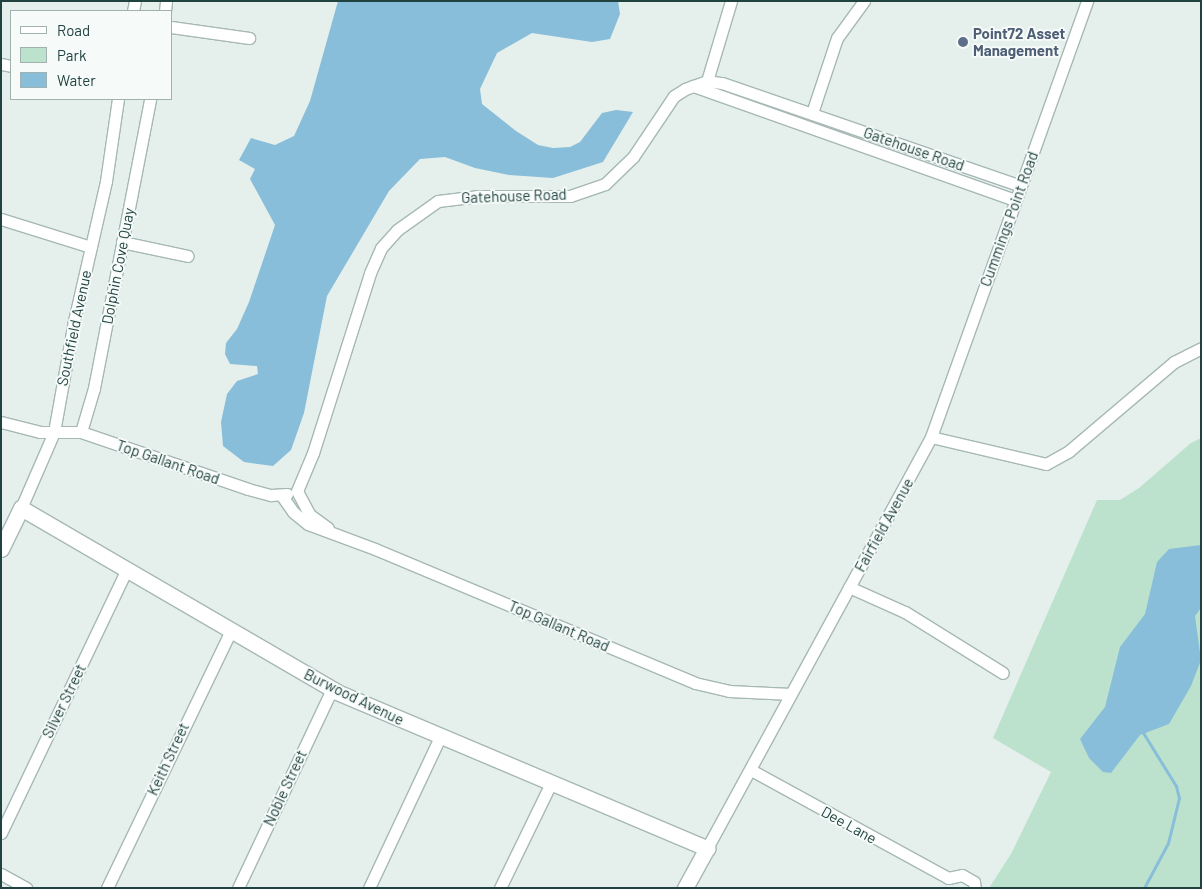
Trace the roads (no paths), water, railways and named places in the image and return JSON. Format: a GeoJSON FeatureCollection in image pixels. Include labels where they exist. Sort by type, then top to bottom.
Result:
{"type":"FeatureCollection","features":[{"type":"Feature","properties":{"kind":"street"},"geometry":{"type":"LineString","coordinates":[[707,81],[731,1]]}},
{"type":"Feature","properties":{"kind":"street"},"geometry":{"type":"LineString","coordinates":[[812,113],[837,38],[864,1]]}},
{"type":"Feature","properties":{"kind":"street","name":"Cummings Point Road"},"geometry":{"type":"LineString","coordinates":[[931,436],[1087,1]]}},
{"type":"Feature","properties":{"kind":"street"},"geometry":{"type":"LineString","coordinates":[[172,27],[249,38]]}},
{"type":"Feature","properties":{"kind":"street","name":"Gatehouse Road"},"geometry":{"type":"LineString","coordinates":[[297,490],[313,453],[370,273],[381,248],[396,230],[438,201],[477,196],[570,196],[605,184],[633,157],[674,96],[693,86],[707,81],[722,83],[1020,186]]}},
{"type":"Feature","properties":{"kind":"street","name":"Gatehouse Road"},"geometry":{"type":"LineString","coordinates":[[693,86],[1015,200]]}},
{"type":"Feature","properties":{"kind":"street","name":"Southfield Avenue"},"geometry":{"type":"LineString","coordinates":[[1,549],[54,432],[115,135],[118,100]]}},
{"type":"Feature","properties":{"kind":"street","name":"Dolphin Cove Quay"},"geometry":{"type":"LineString","coordinates":[[82,432],[88,412],[150,100]]}},
{"type":"Feature","properties":{"kind":"street"},"geometry":{"type":"LineString","coordinates":[[1,219],[91,247]]}},
{"type":"Feature","properties":{"kind":"street"},"geometry":{"type":"LineString","coordinates":[[122,242],[188,256]]}},
{"type":"Feature","properties":{"kind":"street"},"geometry":{"type":"LineString","coordinates":[[931,436],[1046,464],[1069,451],[1174,362],[1201,348]]}},
{"type":"Feature","properties":{"kind":"street","name":"Top Gallant Road"},"geometry":{"type":"LineString","coordinates":[[1,422],[40,432],[82,432],[248,489],[282,496],[300,519],[695,683],[729,691],[791,694]]}},
{"type":"Feature","properties":{"kind":"street","name":"Fairfield Avenue"},"geometry":{"type":"LineString","coordinates":[[685,888],[751,770],[931,436]]}},
{"type":"Feature","properties":{"kind":"street"},"geometry":{"type":"LineString","coordinates":[[282,496],[297,490]]}},
{"type":"Feature","properties":{"kind":"street","name":"Top Gallant Road"},"geometry":{"type":"LineString","coordinates":[[297,490],[310,514],[333,532]]}},
{"type":"Feature","properties":{"kind":"street","name":"Burwood Avenue"},"geometry":{"type":"LineString","coordinates":[[21,508],[332,690],[708,848]]}},
{"type":"Feature","properties":{"kind":"street","name":"Silver Street"},"geometry":{"type":"LineString","coordinates":[[1,833],[127,569]]}},
{"type":"Feature","properties":{"kind":"street"},"geometry":{"type":"LineString","coordinates":[[849,587],[905,612],[1003,673]]}},
{"type":"Feature","properties":{"kind":"street","name":"Keith Street"},"geometry":{"type":"LineString","coordinates":[[107,888],[230,630]]}},
{"type":"Feature","properties":{"kind":"street","name":"Noble Street"},"geometry":{"type":"LineString","coordinates":[[238,888],[332,690]]}},
{"type":"Feature","properties":{"kind":"street"},"geometry":{"type":"LineString","coordinates":[[368,888],[440,737]]}},
{"type":"Feature","properties":{"kind":"street","name":"Dee Lane"},"geometry":{"type":"LineString","coordinates":[[751,770],[948,883],[962,874],[974,882],[975,888]]}},
{"type":"Feature","properties":{"kind":"street"},"geometry":{"type":"LineString","coordinates":[[500,888],[551,782]]}},
{"type":"Feature","properties":{"kind":"street"},"geometry":{"type":"LineString","coordinates":[[1,874],[26,888]]}},
{"type":"Feature","properties":{"kind":"water"},"geometry":{"type":"Polygon","coordinates":[[[338,1],[618,1],[620,14],[610,39],[592,42],[532,33],[497,53],[480,89],[482,104],[516,131],[538,145],[553,148],[570,147],[580,142],[602,113],[616,110],[633,112],[603,162],[553,178],[509,175],[475,168],[445,157],[420,159],[389,191],[327,296],[304,413],[291,450],[273,466],[244,462],[223,446],[221,422],[227,394],[237,381],[258,374],[257,366],[230,364],[225,354],[226,343],[237,329],[249,302],[275,225],[250,179],[255,169],[239,160],[251,138],[275,145],[294,136],[310,101],[338,1]]]}},
{"type":"Feature","properties":{"kind":"water"},"geometry":{"type":"Polygon","coordinates":[[[1201,545],[1201,608],[1195,616],[1201,660],[1191,686],[1169,724],[1140,735],[1111,773],[1103,772],[1089,758],[1080,739],[1105,707],[1120,647],[1145,614],[1157,562],[1169,549],[1201,545]]]}},
{"type":"Feature","properties":{"kind":"waterway"},"geometry":{"type":"LineString","coordinates":[[1142,731],[1176,786],[1179,798],[1168,843],[1144,888]]}},
{"type":"Feature","properties":{"kind":"place","name":"Point72 Asset Management"},"geometry":{"type":"Point","coordinates":[963,42]}}]}
